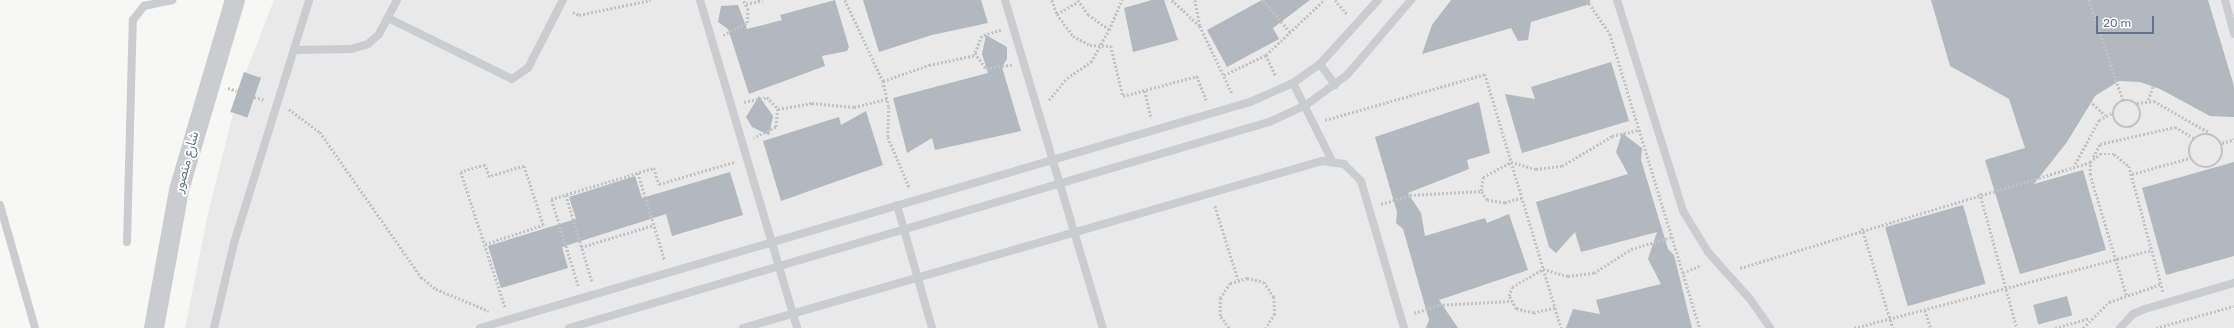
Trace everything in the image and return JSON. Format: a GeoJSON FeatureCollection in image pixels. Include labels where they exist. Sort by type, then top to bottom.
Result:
{"type":"FeatureCollection","features":[{"type":"Feature","properties":{"kind":"street","name":"شارع منصور"},"geometry":{"type":"LineString","coordinates":[[154,328],[179,190],[235,0]]}},
{"type":"Feature","properties":{"kind":"lane"},"geometry":{"type":"LineString","coordinates":[[127,242],[133,20],[144,6],[172,0]]}},
{"type":"Feature","properties":{"kind":"lane"},"geometry":{"type":"LineString","coordinates":[[214,328],[234,243],[310,0]]}},
{"type":"Feature","properties":{"kind":"lane"},"geometry":{"type":"LineString","coordinates":[[295,50],[360,48],[374,40],[397,0]]}},
{"type":"Feature","properties":{"kind":"lane"},"geometry":{"type":"LineString","coordinates":[[700,0],[772,243],[778,268],[797,328]]}},
{"type":"Feature","properties":{"kind":"lane"},"geometry":{"type":"LineString","coordinates":[[1005,0],[1103,328]]}},
{"type":"Feature","properties":{"kind":"lane"},"geometry":{"type":"LineString","coordinates":[[480,328],[772,243],[1052,158],[1238,105],[1283,89],[1320,64],[1378,0]]}},
{"type":"Feature","properties":{"kind":"lane"},"geometry":{"type":"LineString","coordinates":[[569,328],[778,268],[1269,122],[1306,105],[1335,86],[1358,64],[1411,0]]}},
{"type":"Feature","properties":{"kind":"lane"},"geometry":{"type":"LineString","coordinates":[[1617,0],[1683,212],[1715,259],[1750,299],[1770,328]]}},
{"type":"Feature","properties":{"kind":"lane"},"geometry":{"type":"LineString","coordinates":[[2225,0],[2234,34]]}},
{"type":"Feature","properties":{"kind":"lane"},"geometry":{"type":"LineString","coordinates":[[388,18],[512,79],[528,68],[562,4]]}},
{"type":"Feature","properties":{"kind":"lane"},"geometry":{"type":"LineString","coordinates":[[1320,64],[1335,86]]}},
{"type":"Feature","properties":{"kind":"lane"},"geometry":{"type":"LineString","coordinates":[[1293,83],[1306,105],[1332,161]]}},
{"type":"Feature","properties":{"kind":"lane"},"geometry":{"type":"LineString","coordinates":[[744,328],[1312,163],[1332,161],[1344,164],[1361,181],[1404,328]]}},
{"type":"Feature","properties":{"kind":"lane"},"geometry":{"type":"LineString","coordinates":[[0,205],[35,328]]}},
{"type":"Feature","properties":{"kind":"lane"},"geometry":{"type":"LineString","coordinates":[[897,205],[932,328]]}},
{"type":"Feature","properties":{"kind":"lane"},"geometry":{"type":"LineString","coordinates":[[2120,328],[2133,314],[2234,283]]}},
{"type":"Feature","properties":{"kind":"path"},"geometry":{"type":"LineString","coordinates":[[562,4],[579,15],[650,0]]}},
{"type":"Feature","properties":{"kind":"path"},"geometry":{"type":"LineString","coordinates":[[712,39],[742,28],[749,17],[746,4],[743,0]]}},
{"type":"Feature","properties":{"kind":"path"},"geometry":{"type":"LineString","coordinates":[[746,4],[763,0]]}},
{"type":"Feature","properties":{"kind":"path"},"geometry":{"type":"LineString","coordinates":[[851,0],[845,1],[883,80],[887,99],[890,146],[915,200]]}},
{"type":"Feature","properties":{"kind":"path"},"geometry":{"type":"LineString","coordinates":[[1052,0],[1057,14],[1073,36],[1099,46],[1111,46],[1123,96],[1197,76],[1211,113]]}},
{"type":"Feature","properties":{"kind":"path"},"geometry":{"type":"LineString","coordinates":[[1037,109],[1067,78],[1090,62],[1109,30],[1122,0]]}},
{"type":"Feature","properties":{"kind":"path"},"geometry":{"type":"LineString","coordinates":[[1172,0],[1200,26]]}},
{"type":"Feature","properties":{"kind":"path"},"geometry":{"type":"LineString","coordinates":[[1195,0],[1200,26],[1238,105]]}},
{"type":"Feature","properties":{"kind":"path"},"geometry":{"type":"LineString","coordinates":[[1263,0],[1291,33]]}},
{"type":"Feature","properties":{"kind":"path"},"geometry":{"type":"LineString","coordinates":[[1224,75],[1266,55],[1291,33],[1324,0]]}},
{"type":"Feature","properties":{"kind":"path"},"geometry":{"type":"LineString","coordinates":[[1587,0],[1610,34],[1700,328]]}},
{"type":"Feature","properties":{"kind":"path"},"geometry":{"type":"LineString","coordinates":[[2089,0],[2123,100]]}},
{"type":"Feature","properties":{"kind":"path"},"geometry":{"type":"LineString","coordinates":[[1057,14],[1077,1],[1088,15],[1109,30]]}},
{"type":"Feature","properties":{"kind":"path"},"geometry":{"type":"LineString","coordinates":[[1013,26],[982,36],[975,47],[976,55],[981,65],[994,69],[1023,62]]}},
{"type":"Feature","properties":{"kind":"path"},"geometry":{"type":"LineString","coordinates":[[883,80],[929,65],[976,55]]}},
{"type":"Feature","properties":{"kind":"path"},"geometry":{"type":"LineString","coordinates":[[1266,55],[1283,89]]}},
{"type":"Feature","properties":{"kind":"path"},"geometry":{"type":"LineString","coordinates":[[1315,123],[1485,74],[1561,328]]}},
{"type":"Feature","properties":{"kind":"path"},"geometry":{"type":"LineString","coordinates":[[2148,100],[2153,86]]}},
{"type":"Feature","properties":{"kind":"path"},"geometry":{"type":"LineString","coordinates":[[1144,91],[1154,129]]}},
{"type":"Feature","properties":{"kind":"path"},"geometry":{"type":"LineString","coordinates":[[731,107],[759,96],[772,100],[778,109],[779,121],[772,131],[742,142]]}},
{"type":"Feature","properties":{"kind":"path"},"geometry":{"type":"LineString","coordinates":[[254,97],[278,104],[296,112],[320,132],[428,284],[509,319]]}},
{"type":"Feature","properties":{"kind":"path"},"geometry":{"type":"LineString","coordinates":[[778,109],[812,103],[854,107],[887,99]]}},
{"type":"Feature","properties":{"kind":"path"},"geometry":{"type":"LineString","coordinates":[[2123,100],[2138,103],[2148,100],[2222,142],[2234,139]]}},
{"type":"Feature","properties":{"kind":"path"},"geometry":{"type":"LineString","coordinates":[[2075,164],[2105,115],[2112,112],[2123,100]]}},
{"type":"Feature","properties":{"kind":"path"},"geometry":{"type":"LineString","coordinates":[[2090,101],[2105,115]]}},
{"type":"Feature","properties":{"kind":"path"},"geometry":{"type":"LineString","coordinates":[[2112,112],[2117,125],[2129,128],[2140,121],[2138,103]]}},
{"type":"Feature","properties":{"kind":"path"},"geometry":{"type":"LineString","coordinates":[[2126,295],[2090,175],[2090,162],[2092,158],[2100,144],[2175,127],[2194,138],[2212,135]]}},
{"type":"Feature","properties":{"kind":"path"},"geometry":{"type":"LineString","coordinates":[[1522,198],[1498,203],[1487,200],[1481,191],[1486,173],[1511,162],[1536,169],[1562,166],[1612,136],[1639,130]]}},
{"type":"Feature","properties":{"kind":"path"},"geometry":{"type":"LineString","coordinates":[[2194,138],[2189,147],[2190,158],[2199,167],[2213,167],[2222,157],[2222,142]]}},
{"type":"Feature","properties":{"kind":"path"},"geometry":{"type":"LineString","coordinates":[[2092,158],[2107,153],[2120,156],[2132,174],[2167,303]]}},
{"type":"Feature","properties":{"kind":"path"},"geometry":{"type":"LineString","coordinates":[[582,298],[551,199],[654,168],[659,184],[746,158]]}},
{"type":"Feature","properties":{"kind":"path"},"geometry":{"type":"LineString","coordinates":[[2132,174],[2190,158]]}},
{"type":"Feature","properties":{"kind":"path"},"geometry":{"type":"LineString","coordinates":[[1755,262],[2075,164],[2090,162]]}},
{"type":"Feature","properties":{"kind":"path"},"geometry":{"type":"LineString","coordinates":[[484,244],[543,225],[524,166],[489,177],[485,165],[461,172],[484,244],[509,319]]}},
{"type":"Feature","properties":{"kind":"path"},"geometry":{"type":"LineString","coordinates":[[638,173],[669,273]]}},
{"type":"Feature","properties":{"kind":"path"},"geometry":{"type":"LineString","coordinates":[[1370,210],[1410,196],[1481,191]]}},
{"type":"Feature","properties":{"kind":"path"},"geometry":{"type":"LineString","coordinates":[[1211,192],[1238,279]]}},
{"type":"Feature","properties":{"kind":"path"},"geometry":{"type":"LineString","coordinates":[[1980,193],[2017,328]]}},
{"type":"Feature","properties":{"kind":"path"},"geometry":{"type":"LineString","coordinates":[[566,195],[596,294]]}},
{"type":"Feature","properties":{"kind":"path"},"geometry":{"type":"LineString","coordinates":[[581,247],[654,225]]}},
{"type":"Feature","properties":{"kind":"path"},"geometry":{"type":"LineString","coordinates":[[1862,228],[1893,328]]}},
{"type":"Feature","properties":{"kind":"path"},"geometry":{"type":"LineString","coordinates":[[1555,308],[1527,313],[1516,309],[1510,301],[1510,291],[1515,283],[1543,269],[1568,276],[1594,273],[1631,249],[1672,237]]}},
{"type":"Feature","properties":{"kind":"path"},"geometry":{"type":"LineString","coordinates":[[1854,328],[2152,250]]}},
{"type":"Feature","properties":{"kind":"path"},"geometry":{"type":"LineString","coordinates":[[1683,273],[1715,259]]}},
{"type":"Feature","properties":{"kind":"path"},"geometry":{"type":"LineString","coordinates":[[1229,328],[1220,316],[1220,298],[1224,290],[1238,279],[1256,279],[1270,289],[1276,306],[1266,328]]}},
{"type":"Feature","properties":{"kind":"path"},"geometry":{"type":"LineString","coordinates":[[2083,328],[2089,318],[2109,302],[2161,284]]}},
{"type":"Feature","properties":{"kind":"path"},"geometry":{"type":"LineString","coordinates":[[1401,319],[1439,305],[1510,301]]}},
{"type":"Feature","properties":{"kind":"path"},"geometry":{"type":"LineString","coordinates":[[2156,328],[2234,306]]}},
{"type":"Feature","properties":{"kind":"path"},"geometry":{"type":"LineString","coordinates":[[1925,310],[1931,328]]}},
{"type":"Feature","properties":{"kind":"path"},"geometry":{"type":"LineString","coordinates":[[2055,328],[2089,318]]}},
{"type":"Feature","properties":{"kind":"path"},"geometry":{"type":"LineString","coordinates":[[2170,324],[2171,328]]}},
{"type":"Feature","properties":{"kind":"shaded area"},"geometry":{"type":"Polygon","coordinates":[[[274,0],[2234,0],[2234,328],[185,328],[208,213],[233,114],[230,113],[274,0]]]}},
{"type":"Feature","properties":{"kind":"building"},"geometry":{"type":"Polygon","coordinates":[[[835,0],[849,47],[847,51],[822,56],[825,66],[749,94],[728,29],[718,22],[721,6],[738,5],[747,29],[782,20],[780,15],[835,0]]]}},
{"type":"Feature","properties":{"kind":"building"},"geometry":{"type":"Polygon","coordinates":[[[863,0],[981,0],[988,23],[932,35],[879,52],[863,0]]]}},
{"type":"Feature","properties":{"kind":"building"},"geometry":{"type":"Polygon","coordinates":[[[1152,0],[1164,0],[1178,40],[1133,52],[1124,8],[1152,0]]]}},
{"type":"Feature","properties":{"kind":"building"},"geometry":{"type":"Polygon","coordinates":[[[1262,0],[1310,0],[1273,28],[1279,39],[1227,67],[1207,30],[1262,0]]]}},
{"type":"Feature","properties":{"kind":"building"},"geometry":{"type":"Polygon","coordinates":[[[1451,0],[1590,0],[1590,4],[1531,22],[1528,40],[1518,41],[1511,28],[1422,54],[1432,25],[1451,0]]]}},
{"type":"Feature","properties":{"kind":"building"},"geometry":{"type":"Polygon","coordinates":[[[1931,0],[2208,0],[2234,86],[2234,117],[2210,116],[2160,89],[2140,82],[2119,81],[2095,96],[2067,142],[2034,184],[2083,170],[2106,250],[2020,274],[1985,160],[2025,148],[2009,99],[1950,66],[1931,0]]]}},
{"type":"Feature","properties":{"kind":"building"},"geometry":{"type":"Polygon","coordinates":[[[986,35],[1007,47],[1007,59],[1002,67],[1021,131],[935,150],[932,138],[907,153],[893,98],[988,73],[982,54],[986,35]]]}},
{"type":"Feature","properties":{"kind":"building"},"geometry":{"type":"Polygon","coordinates":[[[1611,62],[1629,121],[1522,153],[1505,94],[1535,99],[1531,87],[1611,62]]]}},
{"type":"Feature","properties":{"kind":"building"},"geometry":{"type":"Polygon","coordinates":[[[244,72],[261,78],[247,118],[230,112],[244,72]]]}},
{"type":"Feature","properties":{"kind":"building"},"geometry":{"type":"Polygon","coordinates":[[[759,96],[773,116],[769,135],[752,127],[746,117],[759,96]]]}},
{"type":"Feature","properties":{"kind":"building"},"geometry":{"type":"Polygon","coordinates":[[[1479,102],[1490,153],[1467,160],[1469,169],[1408,193],[1421,213],[1425,236],[1485,218],[1487,223],[1509,214],[1528,270],[1439,300],[1458,328],[1426,328],[1429,320],[1403,229],[1396,223],[1397,212],[1375,137],[1479,102]]]}},
{"type":"Feature","properties":{"kind":"building"},"geometry":{"type":"Polygon","coordinates":[[[866,111],[883,165],[781,201],[763,141],[839,117],[841,125],[866,111]]]}},
{"type":"Feature","properties":{"kind":"building"},"geometry":{"type":"Polygon","coordinates":[[[1622,133],[1642,148],[1641,160],[1668,249],[1674,255],[1692,328],[1566,328],[1573,309],[1600,314],[1596,300],[1661,284],[1648,259],[1657,232],[1581,252],[1575,232],[1556,253],[1549,247],[1536,202],[1628,174],[1616,152],[1622,133]]]}},
{"type":"Feature","properties":{"kind":"building"},"geometry":{"type":"Polygon","coordinates":[[[2234,162],[2234,256],[2166,275],[2142,188],[2234,162]]]}},
{"type":"Feature","properties":{"kind":"building"},"geometry":{"type":"Polygon","coordinates":[[[730,172],[743,215],[672,236],[666,214],[562,247],[568,268],[501,288],[488,246],[576,219],[569,197],[635,176],[642,198],[730,172]]]}},
{"type":"Feature","properties":{"kind":"building"},"geometry":{"type":"Polygon","coordinates":[[[1963,205],[1986,284],[1908,306],[1885,227],[1963,205]]]}},
{"type":"Feature","properties":{"kind":"building"},"geometry":{"type":"Polygon","coordinates":[[[2067,296],[2072,315],[2038,324],[2033,305],[2067,296]]]}}]}
